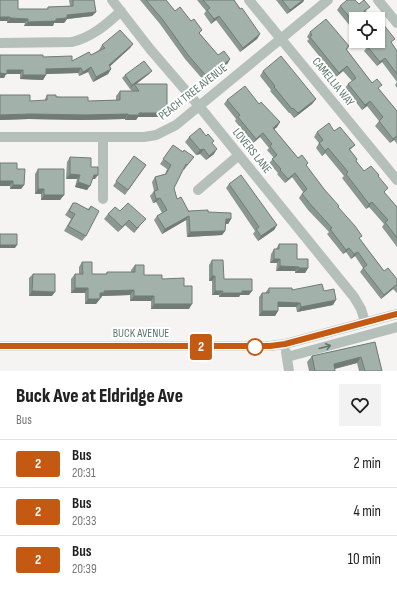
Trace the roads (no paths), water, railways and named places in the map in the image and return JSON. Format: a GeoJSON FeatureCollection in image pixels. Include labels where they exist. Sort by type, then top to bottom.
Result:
{"type":"FeatureCollection","features":[{"type":"Feature","properties":{"kind":"street","name":"LOVERS LANE"},"geometry":{"type":"LineString","coordinates":[[112,0],[150,49],[199,106],[354,297],[361,308],[365,322]]}},
{"type":"Feature","properties":{"kind":"street","name":"CAMELLIA WAY"},"geometry":{"type":"LineString","coordinates":[[249,0],[397,180]]}},
{"type":"Feature","properties":{"kind":"street","name":"PEACH TREE AVENUE"},"geometry":{"type":"LineString","coordinates":[[0,137],[144,138],[156,135],[176,125],[328,0]]}},
{"type":"Feature","properties":{"kind":"street"},"geometry":{"type":"LineString","coordinates":[[378,0],[397,23]]}},
{"type":"Feature","properties":{"kind":"street"},"geometry":{"type":"LineString","coordinates":[[0,42],[72,42],[83,39],[95,33],[121,11]]}},
{"type":"Feature","properties":{"kind":"street"},"geometry":{"type":"LineString","coordinates":[[103,137],[103,199]]}},
{"type":"Feature","properties":{"kind":"street"},"geometry":{"type":"LineString","coordinates":[[198,190],[238,155]]}},
{"type":"Feature","properties":{"kind":"street","name":"BUCK AVENUE"},"geometry":{"type":"LineString","coordinates":[[0,346],[254,347],[285,344],[397,314]]}},
{"type":"Feature","properties":{"kind":"street"},"geometry":{"type":"LineString","coordinates":[[287,357],[397,327]]}},
{"type":"Feature","properties":{"kind":"street"},"geometry":{"type":"LineString","coordinates":[[285,344],[289,371]]}}]}
